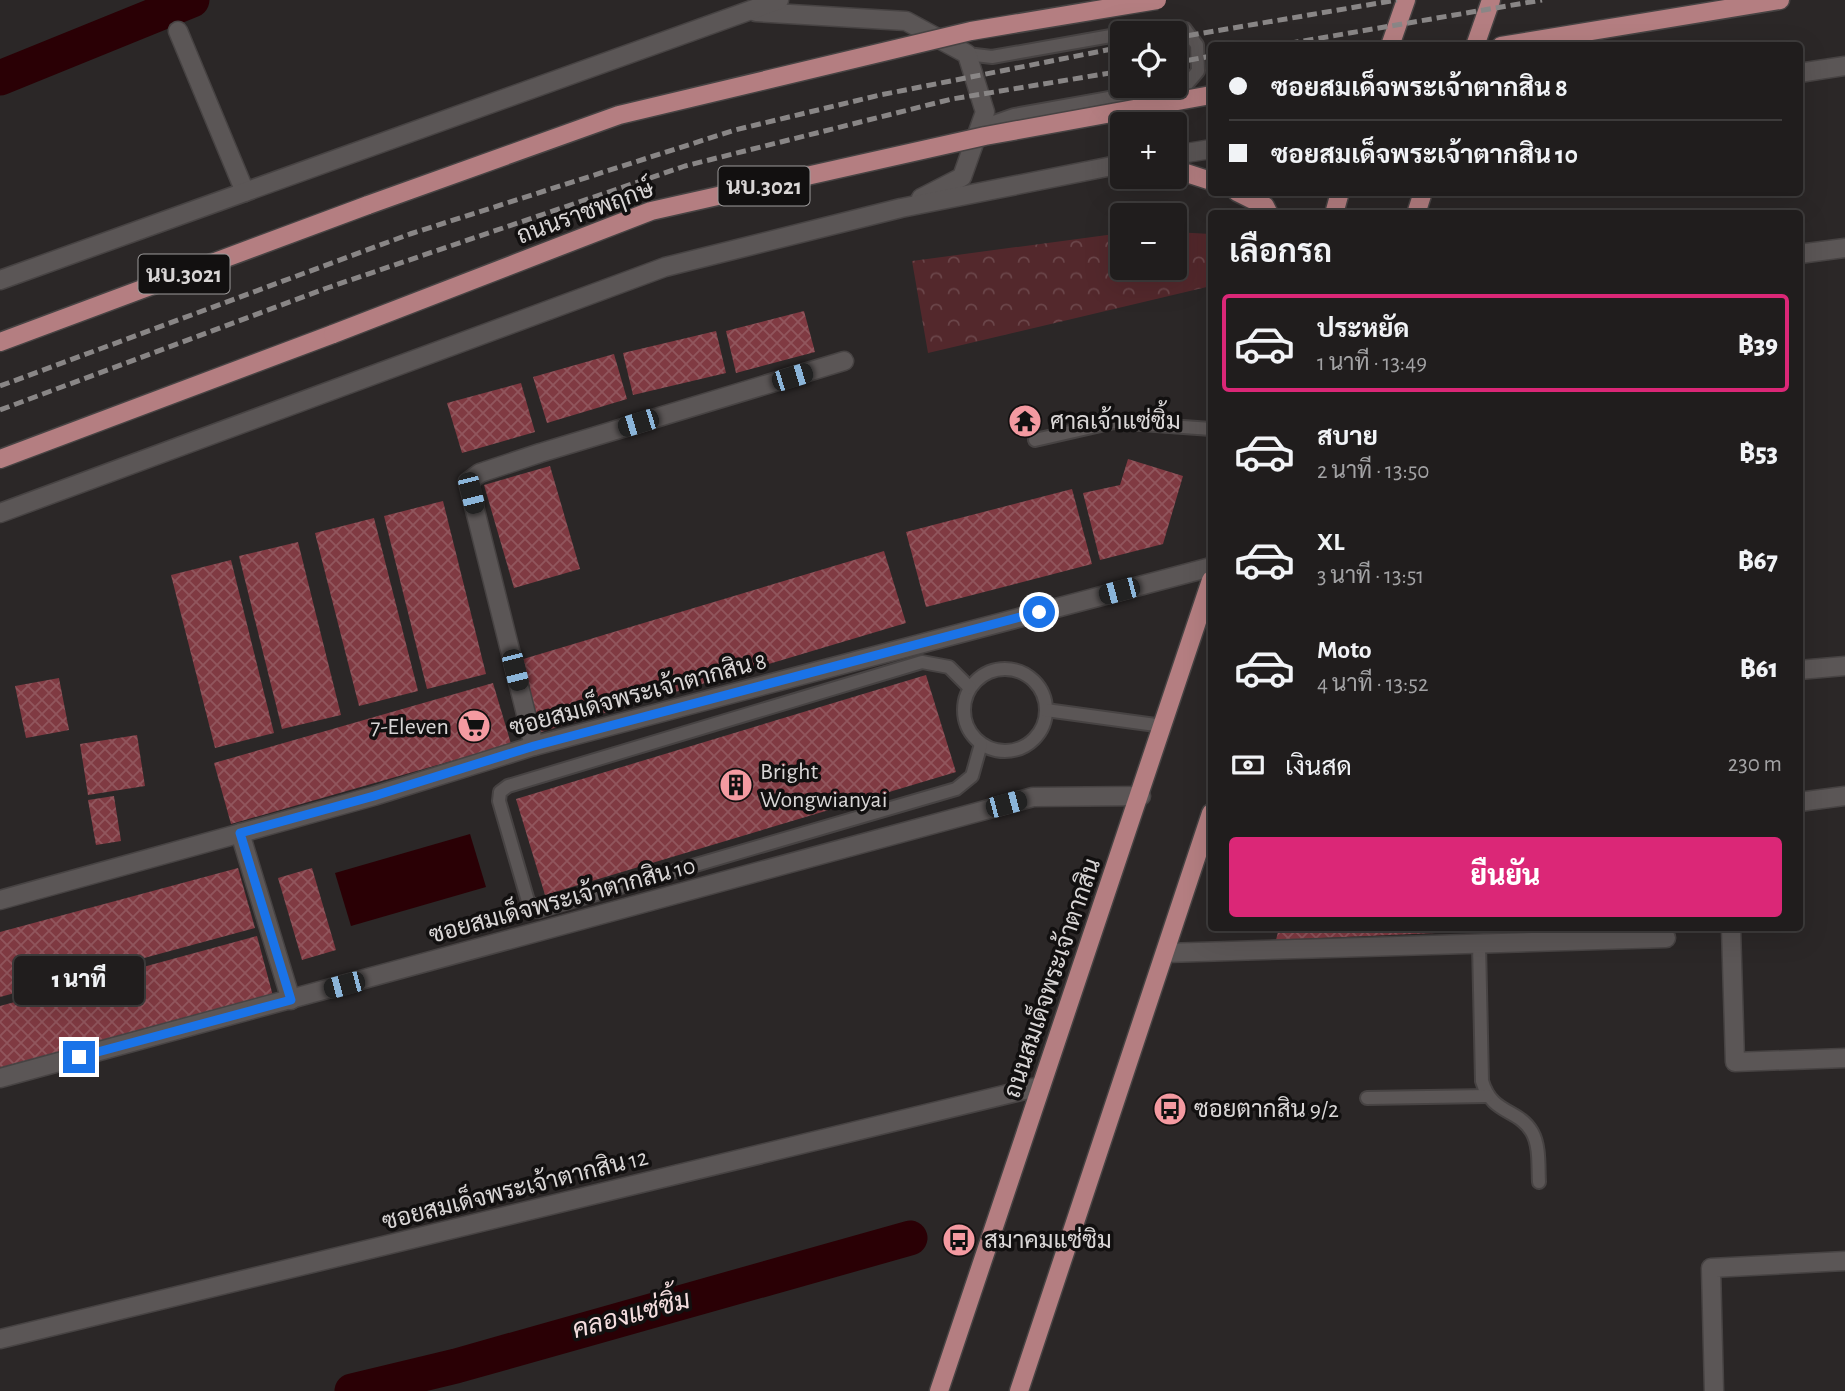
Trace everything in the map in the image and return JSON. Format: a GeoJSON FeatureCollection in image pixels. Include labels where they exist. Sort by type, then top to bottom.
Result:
{"type":"FeatureCollection","features":[{"type":"Feature","properties":{"kind":"main road","name":"นบ.3021"},"geometry":{"type":"LineString","coordinates":[[0,342],[619,115],[971,31],[1157,0]]}},
{"type":"Feature","properties":{"kind":"main road"},"geometry":{"type":"LineString","coordinates":[[1391,42],[1406,0]]}},
{"type":"Feature","properties":{"kind":"main road"},"geometry":{"type":"LineString","coordinates":[[1476,42],[1491,0]]}},
{"type":"Feature","properties":{"kind":"main road"},"geometry":{"type":"LineString","coordinates":[[1525,42],[1780,0]]}},
{"type":"Feature","properties":{"kind":"main road","name":"ถนนราชพฤกษ์"},"geometry":{"type":"LineString","coordinates":[[0,459],[651,211],[985,136],[1208,95]]}},
{"type":"Feature","properties":{"kind":"main road"},"geometry":{"type":"LineString","coordinates":[[1187,173],[1208,180]]}},
{"type":"Feature","properties":{"kind":"main road"},"geometry":{"type":"LineString","coordinates":[[1245,196],[1265,206],[1267,210]]}},
{"type":"Feature","properties":{"kind":"main road","name":"ถนนสมเด็จพระเจ้าตากสิน"},"geometry":{"type":"LineString","coordinates":[[939,1391],[1141,796],[1208,589]]}},
{"type":"Feature","properties":{"kind":"main road"},"geometry":{"type":"LineString","coordinates":[[1019,1391],[1208,822]]}},
{"type":"Feature","properties":{"kind":"street","name":"นบ.3021"},"geometry":{"type":"LineString","coordinates":[[0,280],[779,0]]}},
{"type":"Feature","properties":{"kind":"street"},"geometry":{"type":"LineString","coordinates":[[743,11],[906,21],[967,54],[985,112],[962,177],[901,208]]}},
{"type":"Feature","properties":{"kind":"street"},"geometry":{"type":"LineString","coordinates":[[178,31],[245,192]]}},
{"type":"Feature","properties":{"kind":"street"},"geometry":{"type":"LineString","coordinates":[[1803,72],[1845,66]]}},
{"type":"Feature","properties":{"kind":"street"},"geometry":{"type":"LineString","coordinates":[[1187,153],[1208,149]]}},
{"type":"Feature","properties":{"kind":"street","name":"นบ.3021"},"geometry":{"type":"LineString","coordinates":[[0,513],[665,267],[901,208],[1110,166]]}},
{"type":"Feature","properties":{"kind":"street"},"geometry":{"type":"LineString","coordinates":[[1803,253],[1845,248]]}},
{"type":"Feature","properties":{"kind":"street"},"geometry":{"type":"LineString","coordinates":[[534,746],[468,482],[480,473],[540,453],[844,361]]}},
{"type":"Feature","properties":{"kind":"street","name":"ซอยสมเด็จพระเจ้าตากสิน 8"},"geometry":{"type":"LineString","coordinates":[[0,900],[374,796],[534,746],[1208,568]]}},
{"type":"Feature","properties":{"kind":"street"},"geometry":{"type":"LineString","coordinates":[[1803,670],[1845,666]]}},
{"type":"Feature","properties":{"kind":"street","name":"ซอยสมเด็จพระเจ้าตากสิน 10"},"geometry":{"type":"LineString","coordinates":[[0,1078],[1032,797],[1141,796]]}},
{"type":"Feature","properties":{"kind":"street"},"geometry":{"type":"LineString","coordinates":[[1803,801],[1845,796]]}},
{"type":"Feature","properties":{"kind":"street"},"geometry":{"type":"LineString","coordinates":[[240,833],[291,1000]]}},
{"type":"Feature","properties":{"kind":"street"},"geometry":{"type":"LineString","coordinates":[[1731,931],[1735,1062],[1845,1058]]}},
{"type":"Feature","properties":{"kind":"street"},"geometry":{"type":"LineString","coordinates":[[1165,953],[1666,938]]}},
{"type":"Feature","properties":{"kind":"street","name":"ซอยสมเด็จพระเจ้าตากสิน 12"},"geometry":{"type":"LineString","coordinates":[[0,1339],[1041,1086]]}},
{"type":"Feature","properties":{"kind":"street"},"geometry":{"type":"LineString","coordinates":[[1714,1391],[1711,1268],[1845,1261]]}},
{"type":"Feature","properties":{"kind":"lane"},"geometry":{"type":"LineString","coordinates":[[1187,32],[1197,45],[1198,71],[1187,84]]}},
{"type":"Feature","properties":{"kind":"lane"},"geometry":{"type":"LineString","coordinates":[[967,54],[992,57],[1110,35]]}},
{"type":"Feature","properties":{"kind":"lane"},"geometry":{"type":"LineString","coordinates":[[973,147],[991,123],[1014,115],[1110,98]]}},
{"type":"Feature","properties":{"kind":"lane"},"geometry":{"type":"LineString","coordinates":[[1035,440],[1114,422],[1208,429]]}},
{"type":"Feature","properties":{"kind":"lane"},"geometry":{"type":"LineString","coordinates":[[970,688],[950,667],[922,662],[508,786],[500,792],[499,801],[528,901],[538,911],[956,789],[972,776],[981,744]]}},
{"type":"Feature","properties":{"kind":"lane"},"geometry":{"type":"LineString","coordinates":[[1012,669],[1036,683],[1044,694],[1046,710],[1040,733],[1019,749],[993,750],[981,744],[970,735],[964,722],[963,708],[970,688],[985,674],[1012,669]]}},
{"type":"Feature","properties":{"kind":"lane"},"geometry":{"type":"LineString","coordinates":[[1046,710],[1163,726]]}},
{"type":"Feature","properties":{"kind":"lane"},"geometry":{"type":"LineString","coordinates":[[1479,944],[1482,1081],[1486,1096],[1531,1131],[1538,1153],[1539,1182]]}},
{"type":"Feature","properties":{"kind":"lane"},"geometry":{"type":"LineString","coordinates":[[1367,1098],[1486,1096]]}},
{"type":"Feature","properties":{"kind":"green space"},"geometry":{"type":"Polygon","coordinates":[[[1187,233],[1208,234],[1208,287],[928,353],[912,261],[1110,235],[1110,280],[1187,280],[1187,233]]]}},
{"type":"Feature","properties":{"kind":"shaded area"},"geometry":{"type":"Polygon","coordinates":[[[470,834],[486,887],[351,926],[335,873],[470,834]]]}},
{"type":"Feature","properties":{"kind":"building"},"geometry":{"type":"Polygon","coordinates":[[[804,311],[815,352],[736,373],[726,331],[804,311]]]}},
{"type":"Feature","properties":{"kind":"building"},"geometry":{"type":"Polygon","coordinates":[[[716,331],[726,373],[633,395],[623,353],[716,331]]]}},
{"type":"Feature","properties":{"kind":"building"},"geometry":{"type":"Polygon","coordinates":[[[614,354],[627,399],[547,423],[533,377],[614,354]]]}},
{"type":"Feature","properties":{"kind":"building"},"geometry":{"type":"Polygon","coordinates":[[[521,383],[535,432],[462,453],[447,403],[521,383]]]}},
{"type":"Feature","properties":{"kind":"building"},"geometry":{"type":"Polygon","coordinates":[[[1128,459],[1183,476],[1163,544],[1100,560],[1083,493],[1120,485],[1128,459]]]}},
{"type":"Feature","properties":{"kind":"building"},"geometry":{"type":"Polygon","coordinates":[[[550,466],[580,569],[514,588],[484,485],[550,466]]]}},
{"type":"Feature","properties":{"kind":"building"},"geometry":{"type":"Polygon","coordinates":[[[1072,489],[1092,564],[926,607],[906,532],[1072,489]]]}},
{"type":"Feature","properties":{"kind":"building"},"geometry":{"type":"Polygon","coordinates":[[[443,501],[486,674],[427,689],[384,516],[443,501]]]}},
{"type":"Feature","properties":{"kind":"building"},"geometry":{"type":"Polygon","coordinates":[[[374,518],[418,691],[359,706],[315,533],[374,518]]]}},
{"type":"Feature","properties":{"kind":"building"},"geometry":{"type":"Polygon","coordinates":[[[298,542],[341,715],[282,729],[239,556],[298,542]]]}},
{"type":"Feature","properties":{"kind":"building"},"geometry":{"type":"Polygon","coordinates":[[[884,551],[906,623],[541,732],[520,660],[884,551]]]}},
{"type":"Feature","properties":{"kind":"building"},"geometry":{"type":"Polygon","coordinates":[[[231,560],[274,733],[215,748],[171,575],[231,560]]]}},
{"type":"Feature","properties":{"kind":"building","name":"Bright Wongwianyai"},"geometry":{"type":"Polygon","coordinates":[[[926,675],[956,772],[545,895],[516,799],[926,675]]]}},
{"type":"Feature","properties":{"kind":"building"},"geometry":{"type":"Polygon","coordinates":[[[59,678],[69,730],[26,738],[15,686],[59,678]]]}},
{"type":"Feature","properties":{"kind":"building"},"geometry":{"type":"Polygon","coordinates":[[[493,683],[511,744],[231,824],[214,763],[493,683]]]}},
{"type":"Feature","properties":{"kind":"building"},"geometry":{"type":"Polygon","coordinates":[[[137,735],[145,786],[88,795],[80,744],[137,735]]]}},
{"type":"Feature","properties":{"kind":"building"},"geometry":{"type":"Polygon","coordinates":[[[114,796],[121,841],[96,845],[88,800],[114,796]]]}},
{"type":"Feature","properties":{"kind":"building"},"geometry":{"type":"Polygon","coordinates":[[[238,868],[255,928],[0,997],[0,932],[238,868]]]}},
{"type":"Feature","properties":{"kind":"building"},"geometry":{"type":"Polygon","coordinates":[[[312,868],[336,950],[302,960],[278,878],[312,868]]]}},
{"type":"Feature","properties":{"kind":"building"},"geometry":{"type":"Polygon","coordinates":[[[1278,931],[1481,931],[1276,940],[1278,931]]]}},
{"type":"Feature","properties":{"kind":"building"},"geometry":{"type":"Polygon","coordinates":[[[257,936],[273,996],[0,1069],[0,1006],[257,936]]]}},
{"type":"Feature","properties":{"kind":"waterway"},"geometry":{"type":"LineString","coordinates":[[0,78],[192,0]]}},
{"type":"Feature","properties":{"kind":"waterway","name":"คลองแซ่ซิ้ม"},"geometry":{"type":"LineString","coordinates":[[352,1391],[456,1366],[910,1238]]}},
{"type":"Feature","properties":{"kind":"railway"},"geometry":{"type":"LineString","coordinates":[[1187,36],[1397,0]]}},
{"type":"Feature","properties":{"kind":"railway"},"geometry":{"type":"LineString","coordinates":[[1297,42],[1542,0]]}},
{"type":"Feature","properties":{"kind":"railway"},"geometry":{"type":"LineString","coordinates":[[0,386],[410,234],[735,130],[880,95],[1110,49]]}},
{"type":"Feature","properties":{"kind":"railway"},"geometry":{"type":"LineString","coordinates":[[1187,61],[1208,57]]}},
{"type":"Feature","properties":{"kind":"railway"},"geometry":{"type":"LineString","coordinates":[[0,410],[327,288],[685,166],[952,99],[1110,73]]}},
{"type":"Feature","properties":{"kind":"place","name":"ศาลเจ้าแซ่ซิ้ม"},"geometry":{"type":"Point","coordinates":[1025,421]}},
{"type":"Feature","properties":{"kind":"place","name":"7-Eleven"},"geometry":{"type":"Point","coordinates":[474,726]}},
{"type":"Feature","properties":{"kind":"place","name":"Bright Wongwianyai"},"geometry":{"type":"Point","coordinates":[736,785]}},
{"type":"Feature","properties":{"kind":"place","name":"ซอยตากสิน 9/2"},"geometry":{"type":"Point","coordinates":[1170,1109]}},
{"type":"Feature","properties":{"kind":"place","name":"สมาคมแซ่ซิม"},"geometry":{"type":"Point","coordinates":[959,1240]}},
{"type":"Feature","properties":{"kind":"route"},"geometry":{"type":"LineString","coordinates":[[79,1057],[291,1000],[240,833],[374,796],[534,746],[1039,612]]}}]}
